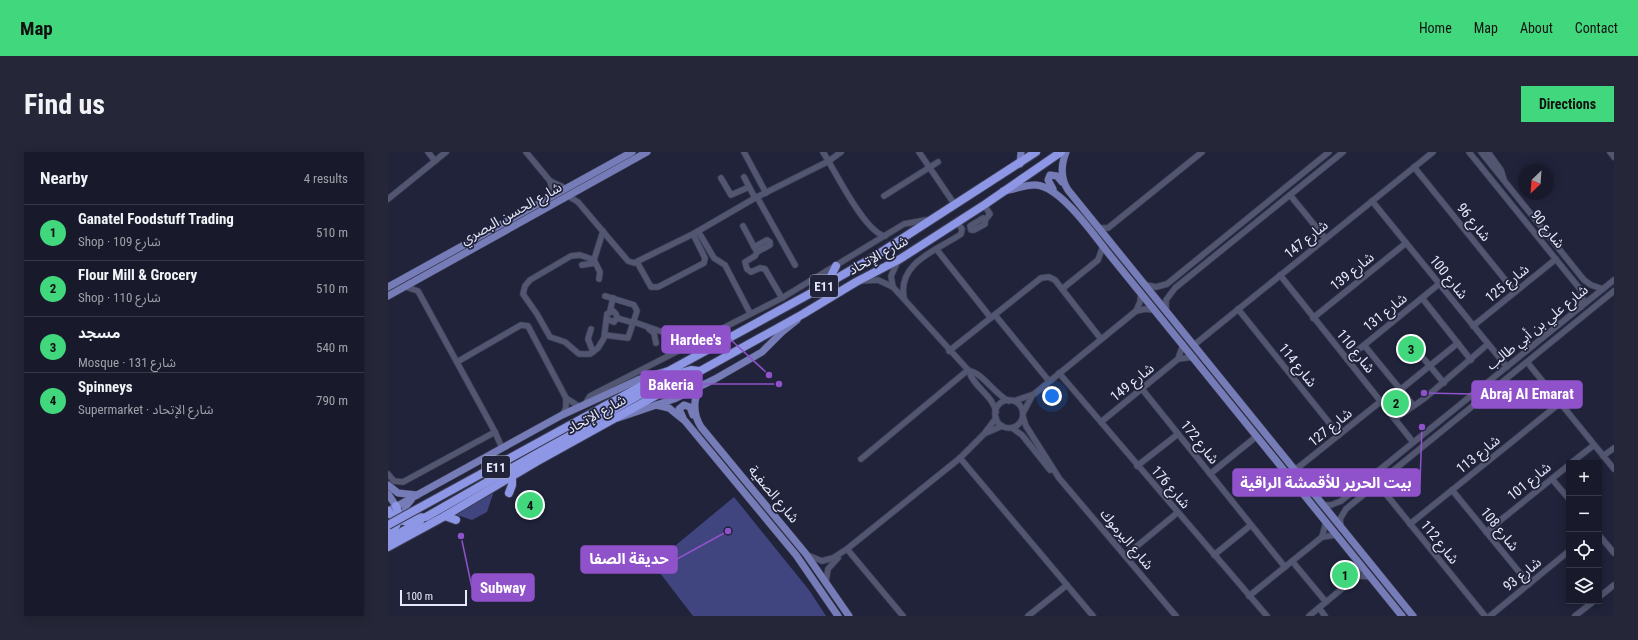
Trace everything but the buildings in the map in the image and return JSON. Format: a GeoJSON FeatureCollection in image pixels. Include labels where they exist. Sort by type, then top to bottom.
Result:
{"type":"FeatureCollection","features":[{"type":"Feature","properties":{"kind":"highway","name":"شارع الإتحاد"},"geometry":{"type":"LineString","coordinates":[[388,526],[668,370],[813,292],[955,205],[1020,164],[1036,152]]}},
{"type":"Feature","properties":{"kind":"highway","name":"شارع الإتحاد"},"geometry":{"type":"LineString","coordinates":[[388,547],[699,371],[803,314],[856,282],[900,259],[984,205],[1061,152]]}},
{"type":"Feature","properties":{"kind":"highway"},"geometry":{"type":"LineString","coordinates":[[813,292],[816,287],[831,276],[836,266]]}},
{"type":"Feature","properties":{"kind":"highway"},"geometry":{"type":"LineString","coordinates":[[388,540],[676,374],[691,370],[699,371]]}},
{"type":"Feature","properties":{"kind":"highway"},"geometry":{"type":"LineString","coordinates":[[509,493],[512,485],[512,476]]}},
{"type":"Feature","properties":{"kind":"highway"},"geometry":{"type":"LineString","coordinates":[[388,533],[395,529],[399,520],[391,502]]}},
{"type":"Feature","properties":{"kind":"highway"},"geometry":{"type":"LineString","coordinates":[[388,511],[399,520],[407,522],[426,517]]}},
{"type":"Feature","properties":{"kind":"highway"},"geometry":{"type":"LineString","coordinates":[[444,516],[456,520]]}},
{"type":"Feature","properties":{"kind":"main road","name":"شارع الحسن البصري"},"geometry":{"type":"LineString","coordinates":[[388,287],[564,188],[636,154],[647,152]]}},
{"type":"Feature","properties":{"kind":"main road"},"geometry":{"type":"LineString","coordinates":[[1020,164],[1021,152]]}},
{"type":"Feature","properties":{"kind":"main road"},"geometry":{"type":"LineString","coordinates":[[1066,152],[1062,170],[1066,187]]}},
{"type":"Feature","properties":{"kind":"main road","name":"شارع الحسن البصري"},"geometry":{"type":"LineString","coordinates":[[388,296],[579,190],[636,154]]}},
{"type":"Feature","properties":{"kind":"main road"},"geometry":{"type":"LineString","coordinates":[[1054,191],[1048,180],[1052,174],[1057,176],[1066,187],[1413,616]]}},
{"type":"Feature","properties":{"kind":"main road"},"geometry":{"type":"LineString","coordinates":[[1003,191],[1030,185],[1045,187],[1054,191],[1066,202],[1113,258],[1402,616]]}},
{"type":"Feature","properties":{"kind":"main road"},"geometry":{"type":"LineString","coordinates":[[616,419],[656,405],[700,386],[762,352],[803,314]]}},
{"type":"Feature","properties":{"kind":"main road"},"geometry":{"type":"LineString","coordinates":[[1193,357],[1200,352]]}},
{"type":"Feature","properties":{"kind":"main road"},"geometry":{"type":"LineString","coordinates":[[388,511],[391,502],[417,494],[562,415],[640,379],[668,370]]}},
{"type":"Feature","properties":{"kind":"main road"},"geometry":{"type":"LineString","coordinates":[[697,422],[695,402],[700,386]]}},
{"type":"Feature","properties":{"kind":"main road","name":"شارع الصفية"},"geometry":{"type":"LineString","coordinates":[[685,421],[679,409],[685,404],[690,407],[697,422],[806,554],[849,616]]}},
{"type":"Feature","properties":{"kind":"main road","name":"شارع الصفية"},"geometry":{"type":"LineString","coordinates":[[656,405],[669,408],[685,421],[796,555],[838,616]]}},
{"type":"Feature","properties":{"kind":"main road"},"geometry":{"type":"LineString","coordinates":[[1280,465],[1280,460],[1286,459]]}},
{"type":"Feature","properties":{"kind":"main road"},"geometry":{"type":"LineString","coordinates":[[388,485],[398,492],[417,494]]}},
{"type":"Feature","properties":{"kind":"main road"},"geometry":{"type":"LineString","coordinates":[[417,494],[406,506],[405,511],[410,515],[426,517]]}},
{"type":"Feature","properties":{"kind":"main road"},"geometry":{"type":"LineString","coordinates":[[388,520],[391,524],[388,533]]}},
{"type":"Feature","properties":{"kind":"main road"},"geometry":{"type":"LineString","coordinates":[[1361,566],[1370,567],[1370,563]]}},
{"type":"Feature","properties":{"kind":"street"},"geometry":{"type":"LineString","coordinates":[[428,152],[435,161]]}},
{"type":"Feature","properties":{"kind":"street"},"geometry":{"type":"LineString","coordinates":[[388,200],[446,152]]}},
{"type":"Feature","properties":{"kind":"street"},"geometry":{"type":"LineString","coordinates":[[526,152],[550,181],[564,188]]}},
{"type":"Feature","properties":{"kind":"street"},"geometry":{"type":"LineString","coordinates":[[744,152],[766,193]]}},
{"type":"Feature","properties":{"kind":"street"},"geometry":{"type":"LineString","coordinates":[[823,152],[853,203],[873,230],[878,234],[885,236]]}},
{"type":"Feature","properties":{"kind":"street"},"geometry":{"type":"LineString","coordinates":[[568,196],[580,204],[628,261],[637,262],[829,160],[841,152]]}},
{"type":"Feature","properties":{"kind":"street"},"geometry":{"type":"LineString","coordinates":[[919,152],[955,205]]}},
{"type":"Feature","properties":{"kind":"street"},"geometry":{"type":"LineString","coordinates":[[1106,236],[1108,228],[1202,152]]}},
{"type":"Feature","properties":{"kind":"street"},"geometry":{"type":"LineString","coordinates":[[1146,285],[1160,287],[1174,277],[1329,152]]}},
{"type":"Feature","properties":{"kind":"street"},"geometry":{"type":"LineString","coordinates":[[1166,310],[1168,295],[1180,284],[1343,152]]}},
{"type":"Feature","properties":{"kind":"street","name":"شارع 147"},"geometry":{"type":"LineString","coordinates":[[1194,345],[1433,152]]}},
{"type":"Feature","properties":{"kind":"street","name":"شارع 90"},"geometry":{"type":"LineString","coordinates":[[1470,152],[1569,274],[1582,294],[1581,307]]}},
{"type":"Feature","properties":{"kind":"street"},"geometry":{"type":"LineString","coordinates":[[1610,152],[1614,157]]}},
{"type":"Feature","properties":{"kind":"street","name":"شارع 90"},"geometry":{"type":"LineString","coordinates":[[1485,153],[1506,183],[1576,269],[1591,285],[1603,289]]}},
{"type":"Feature","properties":{"kind":"street"},"geometry":{"type":"LineString","coordinates":[[884,196],[938,162]]}},
{"type":"Feature","properties":{"kind":"street","name":"شارع 96"},"geometry":{"type":"LineString","coordinates":[[1414,167],[1516,292]]}},
{"type":"Feature","properties":{"kind":"street"},"geometry":{"type":"LineString","coordinates":[[721,178],[731,195],[749,187]]}},
{"type":"Feature","properties":{"kind":"street"},"geometry":{"type":"LineString","coordinates":[[744,178],[795,265]]}},
{"type":"Feature","properties":{"kind":"street"},"geometry":{"type":"LineString","coordinates":[[549,197],[552,189],[550,181]]}},
{"type":"Feature","properties":{"kind":"street"},"geometry":{"type":"LineString","coordinates":[[1497,186],[1506,183]]}},
{"type":"Feature","properties":{"kind":"street"},"geometry":{"type":"LineString","coordinates":[[1502,192],[1506,183]]}},
{"type":"Feature","properties":{"kind":"street"},"geometry":{"type":"LineString","coordinates":[[579,190],[578,197],[580,204]]}},
{"type":"Feature","properties":{"kind":"street"},"geometry":{"type":"LineString","coordinates":[[1290,194],[1326,238]]}},
{"type":"Feature","properties":{"kind":"street","name":"شارع 100"},"geometry":{"type":"LineString","coordinates":[[1372,201],[1507,367]]}},
{"type":"Feature","properties":{"kind":"street"},"geometry":{"type":"LineString","coordinates":[[904,298],[903,284],[908,270],[918,261],[937,250],[962,232],[970,229],[970,226],[980,219],[985,220],[990,214],[984,205]]}},
{"type":"Feature","properties":{"kind":"street"},"geometry":{"type":"LineString","coordinates":[[566,398],[583,405],[590,396],[750,312],[782,298],[871,243],[908,223],[922,222],[942,213]]}},
{"type":"Feature","properties":{"kind":"street"},"geometry":{"type":"LineString","coordinates":[[957,222],[962,232]]}},
{"type":"Feature","properties":{"kind":"street"},"geometry":{"type":"LineString","coordinates":[[743,226],[755,250],[755,256],[745,262],[747,269],[751,272],[760,268],[765,269],[782,298]]}},
{"type":"Feature","properties":{"kind":"street"},"geometry":{"type":"LineString","coordinates":[[1099,228],[1108,228]]}},
{"type":"Feature","properties":{"kind":"street"},"geometry":{"type":"LineString","coordinates":[[871,243],[873,230]]}},
{"type":"Feature","properties":{"kind":"street"},"geometry":{"type":"LineString","coordinates":[[594,262],[603,231]]}},
{"type":"Feature","properties":{"kind":"street"},"geometry":{"type":"LineString","coordinates":[[637,262],[651,287],[658,287],[704,262],[705,258],[695,232]]}},
{"type":"Feature","properties":{"kind":"street"},"geometry":{"type":"LineString","coordinates":[[695,232],[714,258],[725,265],[750,312]]}},
{"type":"Feature","properties":{"kind":"street","name":"شارع 139"},"geometry":{"type":"LineString","coordinates":[[1313,318],[1406,243]]}},
{"type":"Feature","properties":{"kind":"street"},"geometry":{"type":"LineString","coordinates":[[1098,260],[1103,246]]}},
{"type":"Feature","properties":{"kind":"street"},"geometry":{"type":"LineString","coordinates":[[937,250],[1049,382]]}},
{"type":"Feature","properties":{"kind":"street"},"geometry":{"type":"LineString","coordinates":[[599,279],[600,272],[594,262],[580,255],[566,258],[530,280],[525,286],[523,294],[537,314],[550,337],[565,342],[580,354],[586,355],[593,352],[600,345],[605,335],[607,314],[610,311],[613,298]]}},
{"type":"Feature","properties":{"kind":"street"},"geometry":{"type":"LineString","coordinates":[[1062,289],[1098,260],[1113,258]]}},
{"type":"Feature","properties":{"kind":"street"},"geometry":{"type":"LineString","coordinates":[[893,287],[891,276],[900,259]]}},
{"type":"Feature","properties":{"kind":"street","name":"شارع 125"},"geometry":{"type":"LineString","coordinates":[[1473,326],[1556,259]]}},
{"type":"Feature","properties":{"kind":"street"},"geometry":{"type":"LineString","coordinates":[[582,265],[594,262]]}},
{"type":"Feature","properties":{"kind":"street"},"geometry":{"type":"LineString","coordinates":[[1569,274],[1573,274],[1576,269]]}},
{"type":"Feature","properties":{"kind":"street","name":"شارع 110"},"geometry":{"type":"LineString","coordinates":[[1280,276],[1413,442]]}},
{"type":"Feature","properties":{"kind":"street"},"geometry":{"type":"LineString","coordinates":[[949,351],[1043,277],[1052,278],[1101,339]]}},
{"type":"Feature","properties":{"kind":"street"},"geometry":{"type":"LineString","coordinates":[[1174,277],[1175,283],[1180,284]]}},
{"type":"Feature","properties":{"kind":"street"},"geometry":{"type":"LineString","coordinates":[[420,279],[418,291],[495,432],[502,448]]}},
{"type":"Feature","properties":{"kind":"street"},"geometry":{"type":"LineString","coordinates":[[856,282],[878,280],[893,287],[949,351],[968,370],[971,377],[992,401],[996,415],[1002,426]]}},
{"type":"Feature","properties":{"kind":"street","name":"شارع علي بن أبي طالب"},"geometry":{"type":"LineString","coordinates":[[1323,505],[1338,503],[1358,488],[1614,280]]}},
{"type":"Feature","properties":{"kind":"street","name":"شارع 131"},"geometry":{"type":"LineString","coordinates":[[1347,359],[1439,284]]}},
{"type":"Feature","properties":{"kind":"street"},"geometry":{"type":"LineString","coordinates":[[406,287],[418,291]]}},
{"type":"Feature","properties":{"kind":"street","name":"شارع علي بن أبي طالب"},"geometry":{"type":"LineString","coordinates":[[1341,527],[1340,519],[1343,512],[1614,291]]}},
{"type":"Feature","properties":{"kind":"street"},"geometry":{"type":"LineString","coordinates":[[1136,311],[1140,302],[1141,293]]}},
{"type":"Feature","properties":{"kind":"street"},"geometry":{"type":"LineString","coordinates":[[605,296],[636,307],[637,311],[628,338],[605,335]]}},
{"type":"Feature","properties":{"kind":"street"},"geometry":{"type":"LineString","coordinates":[[1422,298],[1471,360]]}},
{"type":"Feature","properties":{"kind":"street"},"geometry":{"type":"LineString","coordinates":[[984,434],[1002,426],[1012,428],[1019,424],[1027,402],[1034,394],[1136,311],[1145,308],[1154,310]]}},
{"type":"Feature","properties":{"kind":"street","name":"شارع 114"},"geometry":{"type":"LineString","coordinates":[[1238,310],[1339,435]]}},
{"type":"Feature","properties":{"kind":"street"},"geometry":{"type":"LineString","coordinates":[[610,311],[615,312],[617,318]]}},
{"type":"Feature","properties":{"kind":"street"},"geometry":{"type":"LineString","coordinates":[[617,318],[671,335]]}},
{"type":"Feature","properties":{"kind":"street"},"geometry":{"type":"LineString","coordinates":[[607,319],[611,322],[617,318]]}},
{"type":"Feature","properties":{"kind":"street"},"geometry":{"type":"LineString","coordinates":[[457,362],[515,330],[525,328],[533,335],[566,398],[566,407],[562,415]]}},
{"type":"Feature","properties":{"kind":"street"},"geometry":{"type":"LineString","coordinates":[[591,329],[588,339],[593,352]]}},
{"type":"Feature","properties":{"kind":"street"},"geometry":{"type":"LineString","coordinates":[[653,330],[656,343]]}},
{"type":"Feature","properties":{"kind":"street"},"geometry":{"type":"LineString","coordinates":[[1400,390],[1458,343]]}},
{"type":"Feature","properties":{"kind":"street"},"geometry":{"type":"LineString","coordinates":[[1395,420],[1444,383],[1488,344]]}},
{"type":"Feature","properties":{"kind":"street"},"geometry":{"type":"LineString","coordinates":[[1183,345],[1178,359],[1193,357]]}},
{"type":"Feature","properties":{"kind":"street"},"geometry":{"type":"LineString","coordinates":[[1364,345],[1413,405]]}},
{"type":"Feature","properties":{"kind":"street","name":"شارع 149"},"geometry":{"type":"LineString","coordinates":[[1101,422],[1178,359]]}},
{"type":"Feature","properties":{"kind":"street"},"geometry":{"type":"LineString","coordinates":[[1424,359],[1444,383]]}},
{"type":"Feature","properties":{"kind":"street"},"geometry":{"type":"LineString","coordinates":[[1527,362],[1614,469]]}},
{"type":"Feature","properties":{"kind":"street"},"geometry":{"type":"LineString","coordinates":[[968,370],[976,373],[999,395],[1020,406],[1023,415]]}},
{"type":"Feature","properties":{"kind":"street"},"geometry":{"type":"LineString","coordinates":[[861,459],[968,370]]}},
{"type":"Feature","properties":{"kind":"street","name":"شارع 176"},"geometry":{"type":"LineString","coordinates":[[1059,373],[1177,513],[1267,616]]}},
{"type":"Feature","properties":{"kind":"street","name":"شارع 172"},"geometry":{"type":"LineString","coordinates":[[1142,389],[1285,567]]}},
{"type":"Feature","properties":{"kind":"street"},"geometry":{"type":"LineString","coordinates":[[826,582],[830,565],[845,550],[960,458],[984,434],[1002,403],[1034,394]]}},
{"type":"Feature","properties":{"kind":"street"},"geometry":{"type":"LineString","coordinates":[[1468,398],[1474,405]]}},
{"type":"Feature","properties":{"kind":"street","name":"شارع 127"},"geometry":{"type":"LineString","coordinates":[[1295,470],[1380,402]]}},
{"type":"Feature","properties":{"kind":"street","name":"شارع 113"},"geometry":{"type":"LineString","coordinates":[[1410,524],[1560,403]]}},
{"type":"Feature","properties":{"kind":"street"},"geometry":{"type":"LineString","coordinates":[[1457,407],[1461,409],[1463,414]]}},
{"type":"Feature","properties":{"kind":"street","name":"شارع اليرموك"},"geometry":{"type":"LineString","coordinates":[[1023,415],[1026,426],[1059,478]]}},
{"type":"Feature","properties":{"kind":"street","name":"شارع اليرموك"},"geometry":{"type":"LineString","coordinates":[[1012,428],[1022,435],[1042,461],[1059,478],[1176,616]]}},
{"type":"Feature","properties":{"kind":"street"},"geometry":{"type":"LineString","coordinates":[[388,474],[394,481],[403,482],[495,432]]}},
{"type":"Feature","properties":{"kind":"street"},"geometry":{"type":"LineString","coordinates":[[1137,466],[1178,434]]}},
{"type":"Feature","properties":{"kind":"street"},"geometry":{"type":"LineString","coordinates":[[1210,474],[1256,436]]}},
{"type":"Feature","properties":{"kind":"street","name":"شارع 101"},"geometry":{"type":"LineString","coordinates":[[1575,460],[1594,445]]}},
{"type":"Feature","properties":{"kind":"street"},"geometry":{"type":"LineString","coordinates":[[1603,456],[1614,448]]}},
{"type":"Feature","properties":{"kind":"street"},"geometry":{"type":"LineString","coordinates":[[960,458],[1093,616]]}},
{"type":"Feature","properties":{"kind":"street","name":"شارع 101"},"geometry":{"type":"LineString","coordinates":[[1486,532],[1566,467]]}},
{"type":"Feature","properties":{"kind":"street"},"geometry":{"type":"LineString","coordinates":[[1552,478],[1567,496]]}},
{"type":"Feature","properties":{"kind":"street","name":"شارع 112"},"geometry":{"type":"LineString","coordinates":[[1377,483],[1485,616]]}},
{"type":"Feature","properties":{"kind":"street"},"geometry":{"type":"LineString","coordinates":[[1358,488],[1359,492],[1363,495]]}},
{"type":"Feature","properties":{"kind":"street","name":"شارع 108"},"geometry":{"type":"LineString","coordinates":[[1452,490],[1529,584]]}},
{"type":"Feature","properties":{"kind":"street"},"geometry":{"type":"LineString","coordinates":[[1125,556],[1177,513]]}},
{"type":"Feature","properties":{"kind":"street"},"geometry":{"type":"LineString","coordinates":[[1322,537],[1326,522]]}},
{"type":"Feature","properties":{"kind":"street"},"geometry":{"type":"LineString","coordinates":[[1214,555],[1251,525]]}},
{"type":"Feature","properties":{"kind":"street"},"geometry":{"type":"LineString","coordinates":[[1249,596],[1322,537],[1336,535]]}},
{"type":"Feature","properties":{"kind":"street"},"geometry":{"type":"LineString","coordinates":[[1602,539],[1614,553]]}},
{"type":"Feature","properties":{"kind":"street"},"geometry":{"type":"LineString","coordinates":[[806,554],[822,561],[829,560],[845,550]]}},
{"type":"Feature","properties":{"kind":"street"},"geometry":{"type":"LineString","coordinates":[[845,550],[903,616]]}},
{"type":"Feature","properties":{"kind":"street","name":"شارع 93"},"geometry":{"type":"LineString","coordinates":[[1490,616],[1566,553]]}},
{"type":"Feature","properties":{"kind":"street"},"geometry":{"type":"LineString","coordinates":[[1292,561],[1326,602]]}},
{"type":"Feature","properties":{"kind":"street"},"geometry":{"type":"LineString","coordinates":[[1309,616],[1355,578],[1361,566]]}},
{"type":"Feature","properties":{"kind":"street"},"geometry":{"type":"LineString","coordinates":[[1355,578],[1361,576],[1370,577]]}},
{"type":"Feature","properties":{"kind":"street"},"geometry":{"type":"LineString","coordinates":[[1028,616],[1066,585]]}},
{"type":"Feature","properties":{"kind":"street"},"geometry":{"type":"LineString","coordinates":[[1602,595],[1614,585]]}},
{"type":"Feature","properties":{"kind":"street"},"geometry":{"type":"LineString","coordinates":[[1575,616],[1590,604]]}},
{"type":"Feature","properties":{"kind":"street"},"geometry":{"type":"LineString","coordinates":[[1319,608],[1325,616]]}},
{"type":"Feature","properties":{"kind":"shaded area"},"geometry":{"type":"Polygon","coordinates":[[[494,491],[487,512],[472,520],[454,514],[494,491]]]}},
{"type":"Feature","properties":{"kind":"shaded area"},"geometry":{"type":"Polygon","coordinates":[[[734,497],[809,590],[826,616],[693,616],[653,564],[734,497]]]}},
{"type":"Feature","properties":{"kind":"place","name":"مسجد"},"geometry":{"type":"Point","coordinates":[1411,349]}},
{"type":"Feature","properties":{"kind":"place","name":"Hardee's"},"geometry":{"type":"Point","coordinates":[769,375]}},
{"type":"Feature","properties":{"kind":"place","name":"Bakeria"},"geometry":{"type":"Point","coordinates":[779,384]}},
{"type":"Feature","properties":{"kind":"place","name":"Abraj Al Emarat"},"geometry":{"type":"Point","coordinates":[1424,393]}},
{"type":"Feature","properties":{"kind":"place","name":"Flour Mill & Grocery"},"geometry":{"type":"Point","coordinates":[1396,403]}},
{"type":"Feature","properties":{"kind":"place","name":"بيت الحرير للأقمشة الراقية"},"geometry":{"type":"Point","coordinates":[1422,427]}},
{"type":"Feature","properties":{"kind":"place","name":"Spinneys"},"geometry":{"type":"Point","coordinates":[530,505]}},
{"type":"Feature","properties":{"kind":"place","name":"حديقة الصفا"},"geometry":{"type":"Point","coordinates":[728,531]}},
{"type":"Feature","properties":{"kind":"place","name":"Subway"},"geometry":{"type":"Point","coordinates":[461,536]}},
{"type":"Feature","properties":{"kind":"place","name":"Ganatel Foodstuff Trading"},"geometry":{"type":"Point","coordinates":[1345,575]}}]}
